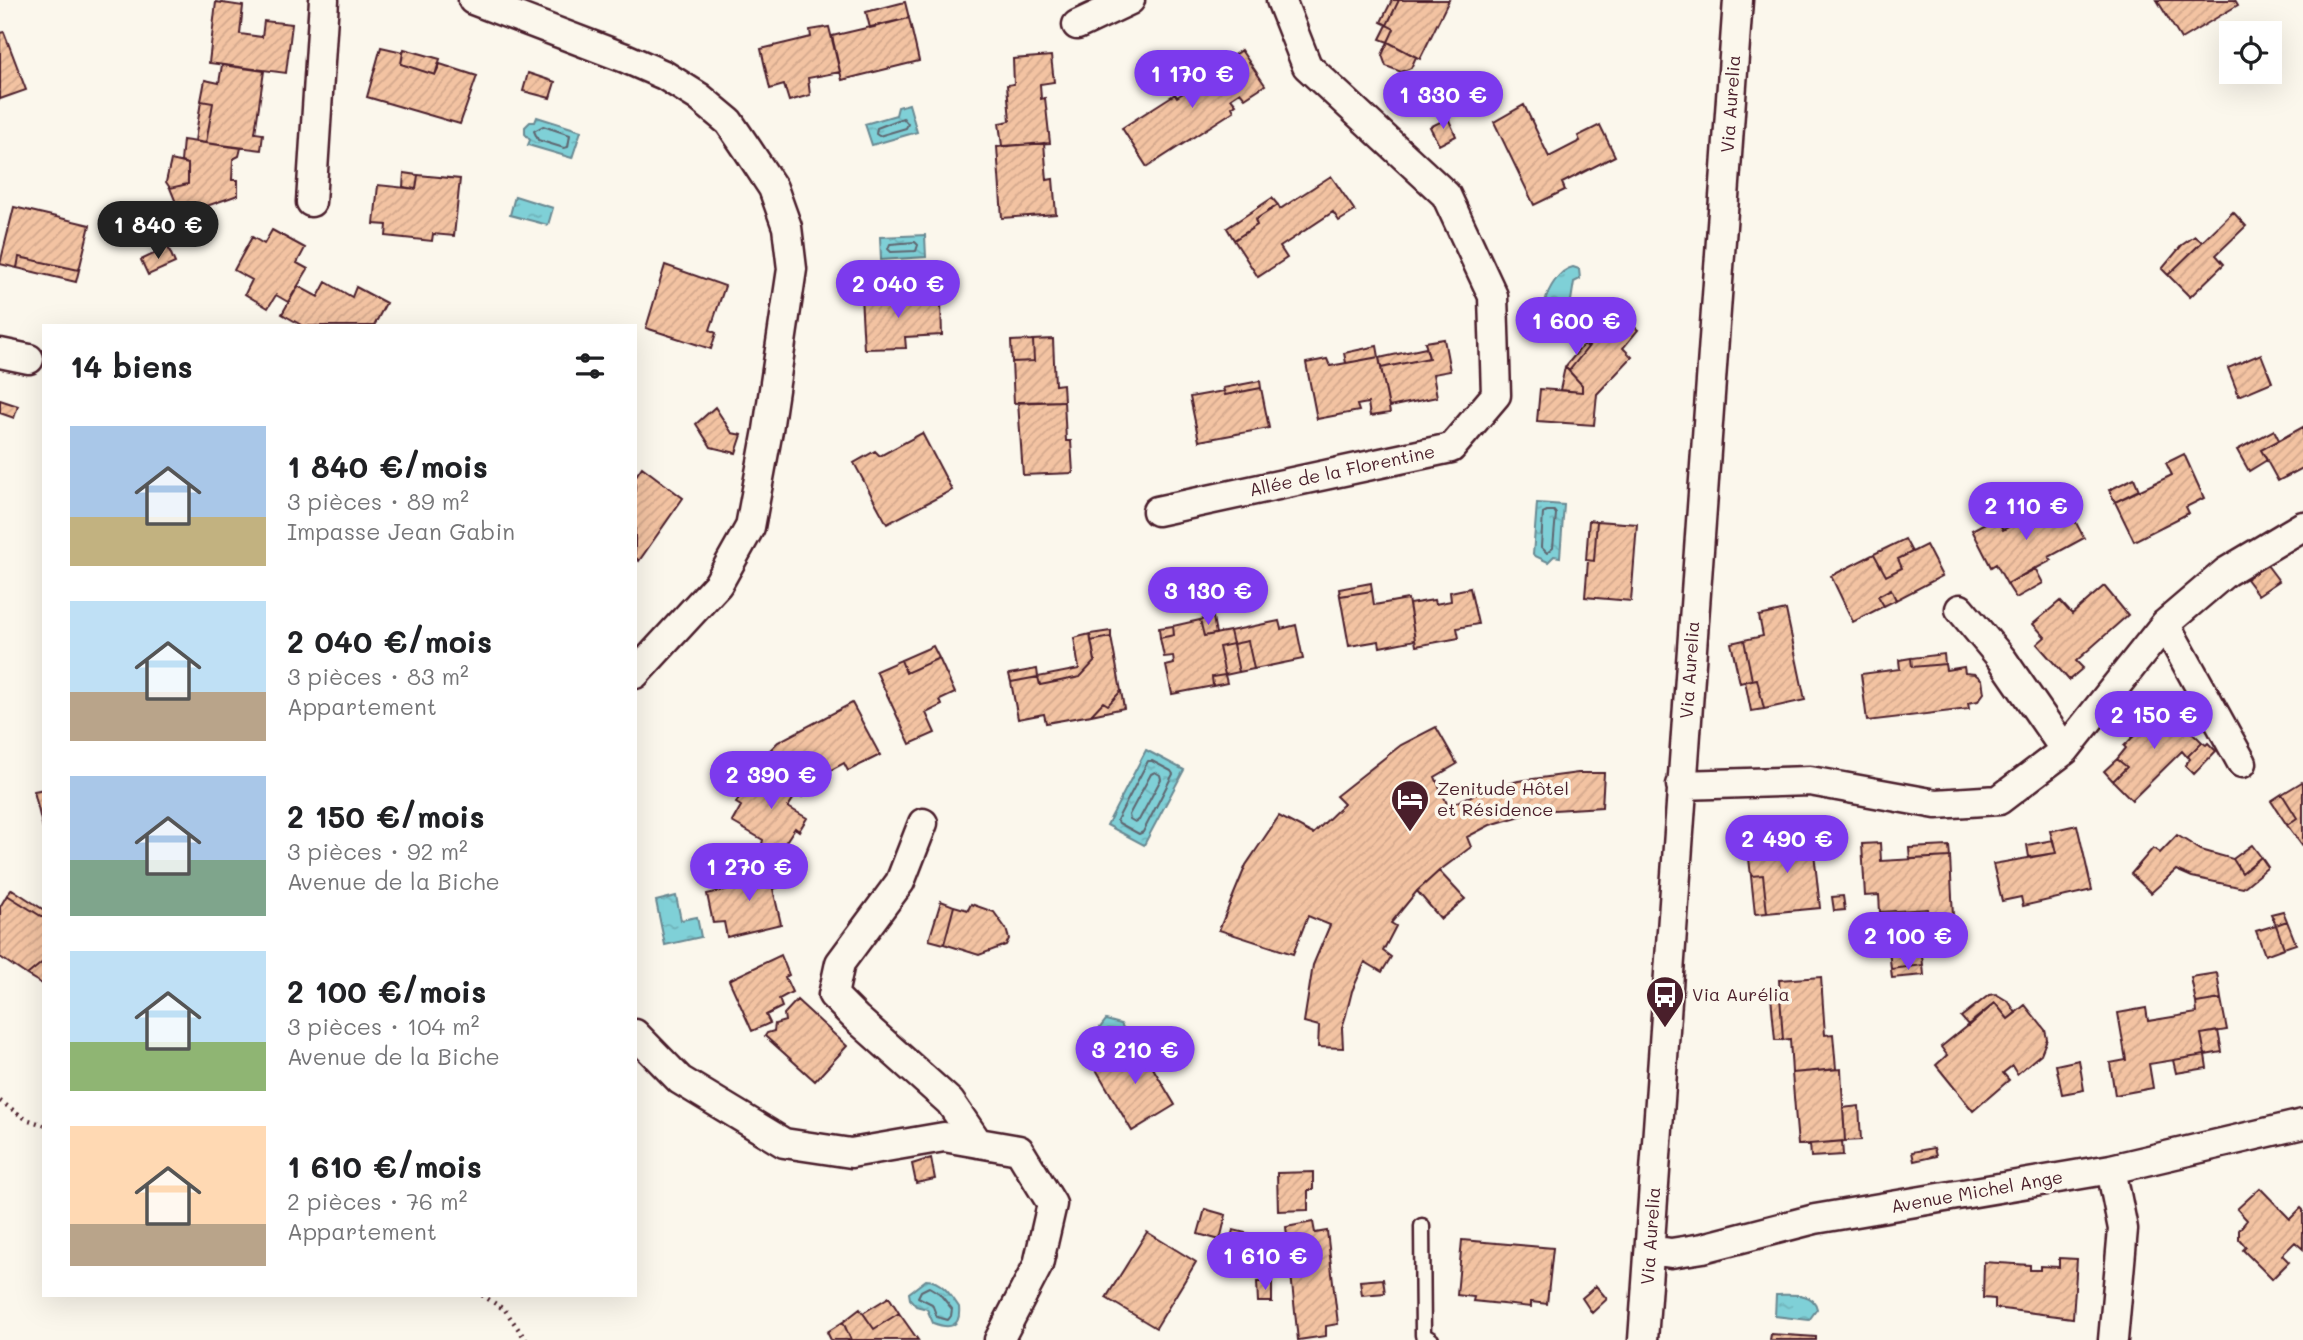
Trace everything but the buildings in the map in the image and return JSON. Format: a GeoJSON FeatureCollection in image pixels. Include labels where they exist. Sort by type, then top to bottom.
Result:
{"type":"FeatureCollection","features":[{"type":"Feature","properties":{"kind":"street"},"geometry":{"type":"LineString","coordinates":[[311,202],[324,0]]}},
{"type":"Feature","properties":{"kind":"street"},"geometry":{"type":"LineString","coordinates":[[474,0],[625,58],[663,75],[699,97],[729,122],[748,150],[773,188],[787,227],[792,269],[751,527],[718,584],[647,647],[637,670]]}},
{"type":"Feature","properties":{"kind":"street"},"geometry":{"type":"LineString","coordinates":[[1077,25],[1130,0]]}},
{"type":"Feature","properties":{"kind":"street","name":"Allée de la Florentine"},"geometry":{"type":"LineString","coordinates":[[1157,511],[1451,448],[1496,395],[1493,296],[1446,195],[1307,66],[1281,0]]}},
{"type":"Feature","properties":{"kind":"street","name":"Via Aurelia"},"geometry":{"type":"LineString","coordinates":[[1643,1340],[1738,0]]}},
{"type":"Feature","properties":{"kind":"street"},"geometry":{"type":"LineString","coordinates":[[0,353],[29,359]]}},
{"type":"Feature","properties":{"kind":"street"},"geometry":{"type":"LineString","coordinates":[[1681,785],[1810,781],[1936,804],[1998,800],[2065,750],[2165,624],[2226,572],[2303,526]]}},
{"type":"Feature","properties":{"kind":"street"},"geometry":{"type":"LineString","coordinates":[[1960,609],[2002,659],[2065,750]]}},
{"type":"Feature","properties":{"kind":"street"},"geometry":{"type":"LineString","coordinates":[[2165,624],[2242,763]]}},
{"type":"Feature","properties":{"kind":"street"},"geometry":{"type":"LineString","coordinates":[[923,823],[900,882],[840,963],[833,995],[950,1102],[978,1143]]}},
{"type":"Feature","properties":{"kind":"street"},"geometry":{"type":"LineString","coordinates":[[637,1036],[680,1080],[785,1143],[851,1153],[944,1137],[1019,1150],[1052,1204],[1038,1265],[999,1340]]}},
{"type":"Feature","properties":{"kind":"street","name":"Avenue Michel Ange"},"geometry":{"type":"LineString","coordinates":[[1650,1250],[1671,1253],[1703,1248],[1815,1219],[2111,1169],[2303,1124]]}},
{"type":"Feature","properties":{"kind":"street"},"geometry":{"type":"LineString","coordinates":[[2111,1169],[2123,1229],[2113,1340]]}},
{"type":"Feature","properties":{"kind":"lane"},"geometry":{"type":"LineString","coordinates":[[1422,1226],[1423,1335],[1431,1340]]}},
{"type":"Feature","properties":{"kind":"path"},"geometry":{"type":"LineString","coordinates":[[0,1101],[26,1119],[42,1124]]}},
{"type":"Feature","properties":{"kind":"path"},"geometry":{"type":"LineString","coordinates":[[485,1297],[505,1310],[526,1340]]}},
{"type":"Feature","properties":{"kind":"water"},"geometry":{"type":"Polygon","coordinates":[[[909,104],[917,132],[872,145],[865,124],[896,115],[898,107],[909,104]]]}},
{"type":"Feature","properties":{"kind":"water"},"geometry":{"type":"Polygon","coordinates":[[[537,117],[581,131],[572,158],[528,145],[530,140],[525,134],[525,127],[530,122],[535,122],[537,117]]]}},
{"type":"Feature","properties":{"kind":"water"},"geometry":{"type":"Polygon","coordinates":[[[515,196],[553,208],[548,225],[510,215],[515,196]]]}},
{"type":"Feature","properties":{"kind":"water"},"geometry":{"type":"Polygon","coordinates":[[[925,235],[926,257],[881,260],[880,237],[925,235]]]}},
{"type":"Feature","properties":{"kind":"water"},"geometry":{"type":"Polygon","coordinates":[[[1573,267],[1579,269],[1580,279],[1574,282],[1571,301],[1557,310],[1549,308],[1545,302],[1551,286],[1563,272],[1573,267]]]}},
{"type":"Feature","properties":{"kind":"water"},"geometry":{"type":"Polygon","coordinates":[[[1537,503],[1564,505],[1560,557],[1554,556],[1548,562],[1533,555],[1537,503]]]}},
{"type":"Feature","properties":{"kind":"water"},"geometry":{"type":"Polygon","coordinates":[[[1146,750],[1184,770],[1144,845],[1107,825],[1146,750]]]}},
{"type":"Feature","properties":{"kind":"water"},"geometry":{"type":"Polygon","coordinates":[[[676,896],[681,920],[697,917],[701,937],[665,945],[656,901],[676,896]]]}},
{"type":"Feature","properties":{"kind":"water"},"geometry":{"type":"Polygon","coordinates":[[[1106,1020],[1121,1024],[1131,1041],[1090,1065],[1082,1051],[1106,1020]]]}},
{"type":"Feature","properties":{"kind":"water"},"geometry":{"type":"Polygon","coordinates":[[[926,1280],[941,1285],[959,1307],[958,1319],[953,1325],[933,1323],[927,1309],[916,1306],[910,1299],[909,1293],[926,1280]]]}},
{"type":"Feature","properties":{"kind":"water"},"geometry":{"type":"Polygon","coordinates":[[[1776,1295],[1806,1297],[1815,1303],[1817,1309],[1809,1320],[1775,1316],[1776,1295]]]}},
{"type":"Feature","properties":{"kind":"place","name":"Zenitude Hôtel et Résidence"},"geometry":{"type":"Point","coordinates":[1410,833]}},
{"type":"Feature","properties":{"kind":"place","name":"Via Aurélia"},"geometry":{"type":"Point","coordinates":[1665,1029]}}]}
